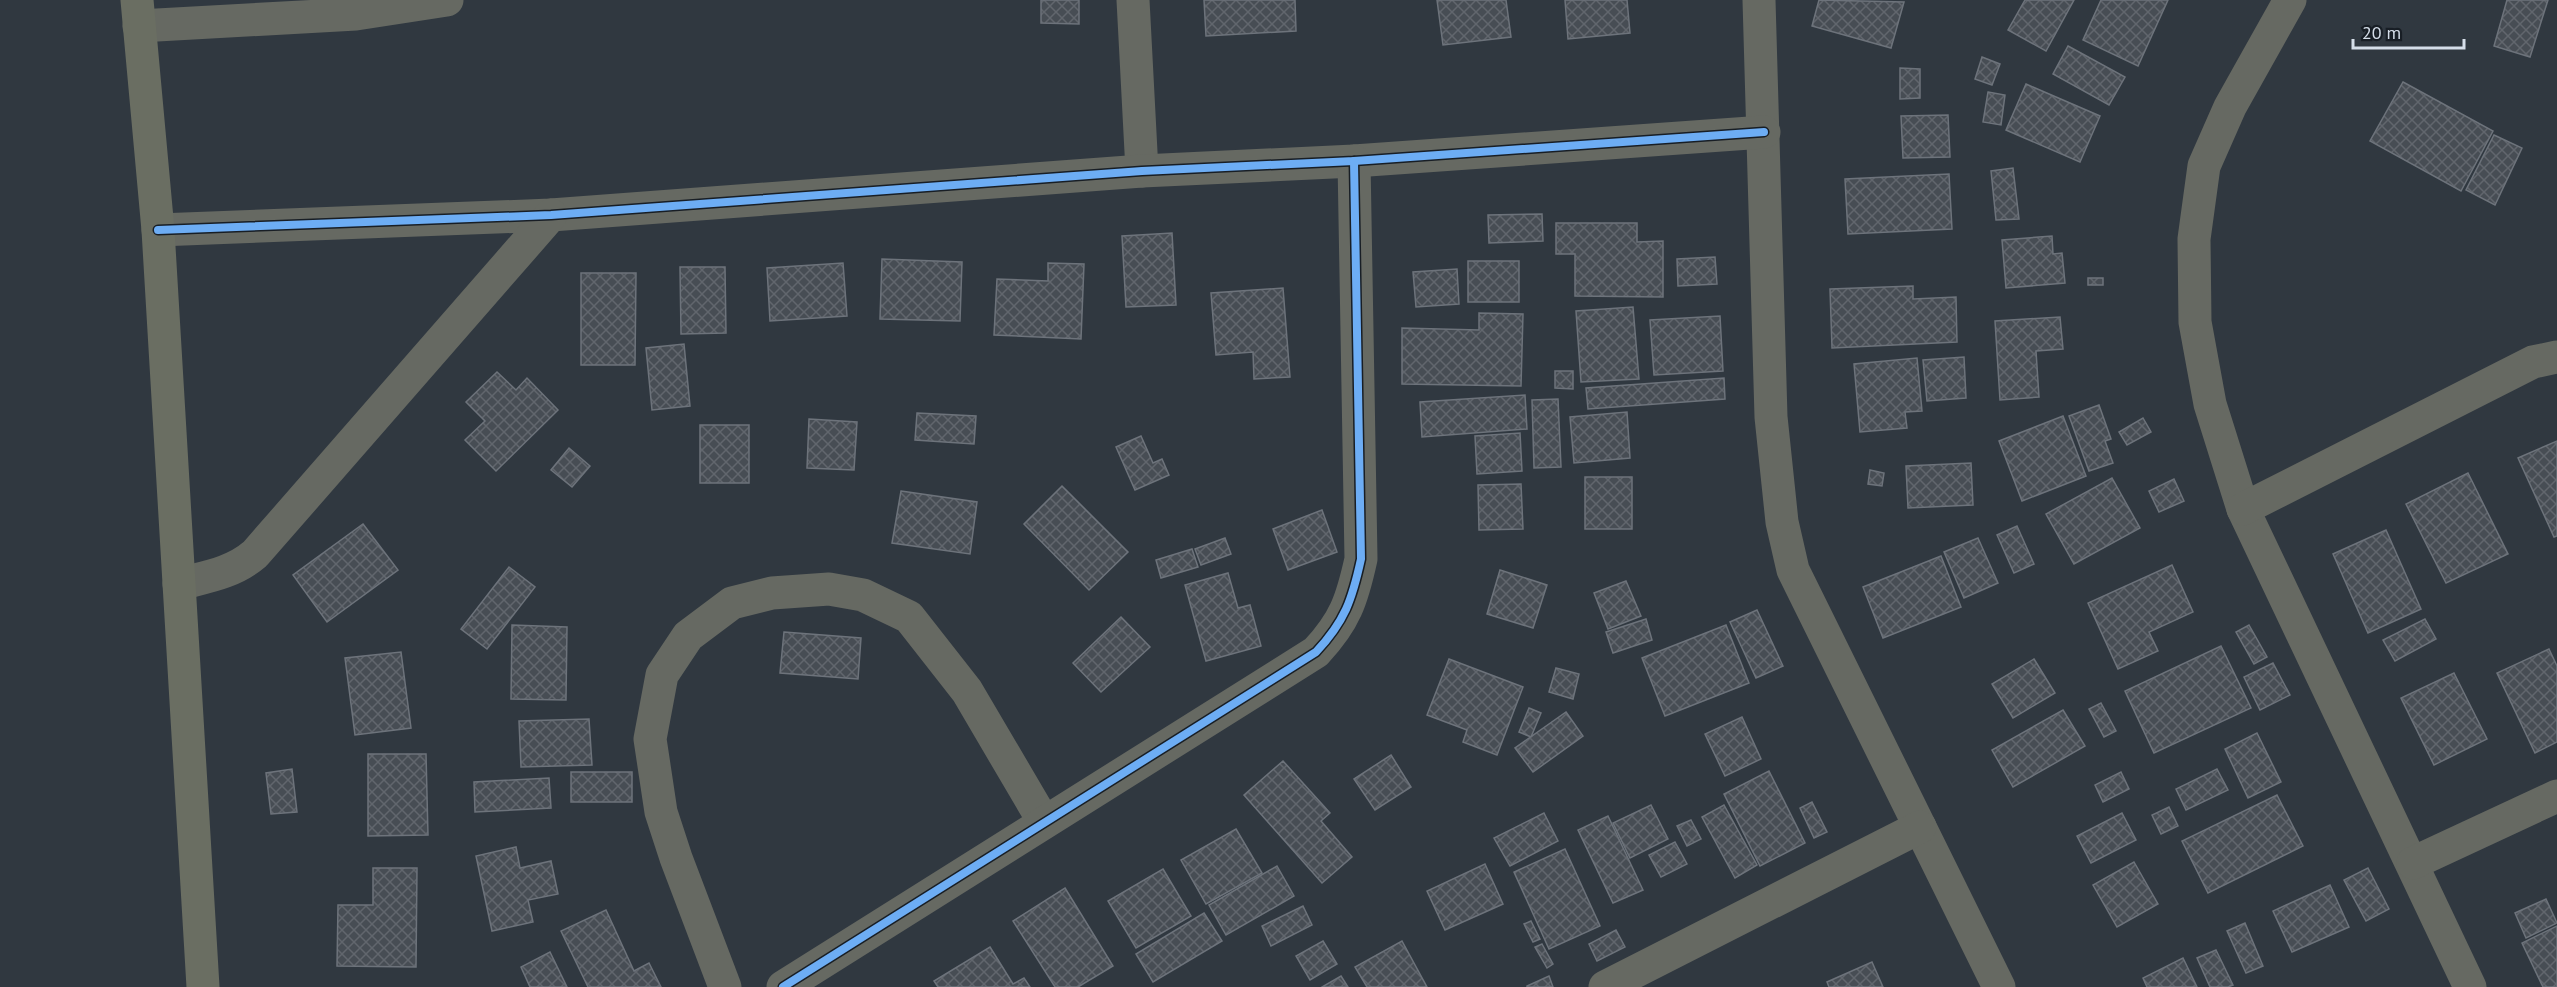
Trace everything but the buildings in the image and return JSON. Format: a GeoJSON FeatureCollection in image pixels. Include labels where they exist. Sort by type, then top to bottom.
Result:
{"type":"FeatureCollection","features":[{"type":"Feature","properties":{"kind":"street"},"geometry":{"type":"LineString","coordinates":[[203,987],[158,230],[138,13],[356,14],[447,0]]}},
{"type":"Feature","properties":{"kind":"street"},"geometry":{"type":"LineString","coordinates":[[1133,0],[1142,171]]}},
{"type":"Feature","properties":{"kind":"street"},"geometry":{"type":"LineString","coordinates":[[1759,0],[1771,417],[1782,522],[1793,570],[1998,987]]}},
{"type":"Feature","properties":{"kind":"street"},"geometry":{"type":"LineString","coordinates":[[2290,0],[2230,107],[2204,166],[2194,239],[2195,322],[2210,404],[2243,509],[2470,987]]}},
{"type":"Feature","properties":{"kind":"street"},"geometry":{"type":"LineString","coordinates":[[158,230],[551,215],[1142,171],[1354,161],[1764,132]]}},
{"type":"Feature","properties":{"kind":"street"},"geometry":{"type":"LineString","coordinates":[[783,987],[1316,652],[1336,630],[1354,594],[1361,559],[1354,161]]}},
{"type":"Feature","properties":{"kind":"street"},"geometry":{"type":"LineString","coordinates":[[179,584],[223,573],[243,565],[255,554],[551,215]]}},
{"type":"Feature","properties":{"kind":"street"},"geometry":{"type":"LineString","coordinates":[[2243,509],[2533,362],[2557,357]]}},
{"type":"Feature","properties":{"kind":"street"},"geometry":{"type":"LineString","coordinates":[[725,987],[661,812],[650,739],[662,675],[688,636],[732,603],[772,593],[829,590],[863,596],[909,617],[966,691],[1044,822]]}},
{"type":"Feature","properties":{"kind":"street"},"geometry":{"type":"LineString","coordinates":[[2413,863],[2557,796]]}},
{"type":"Feature","properties":{"kind":"street"},"geometry":{"type":"LineString","coordinates":[[1605,987],[1920,827]]}},
{"type":"Feature","properties":{"kind":"cycle path"},"geometry":{"type":"LineString","coordinates":[[158,230],[551,215],[1142,171],[1354,161],[1764,132]]}},
{"type":"Feature","properties":{"kind":"cycle path"},"geometry":{"type":"LineString","coordinates":[[783,987],[1316,652],[1341,620],[1361,559],[1354,161]]}}]}
